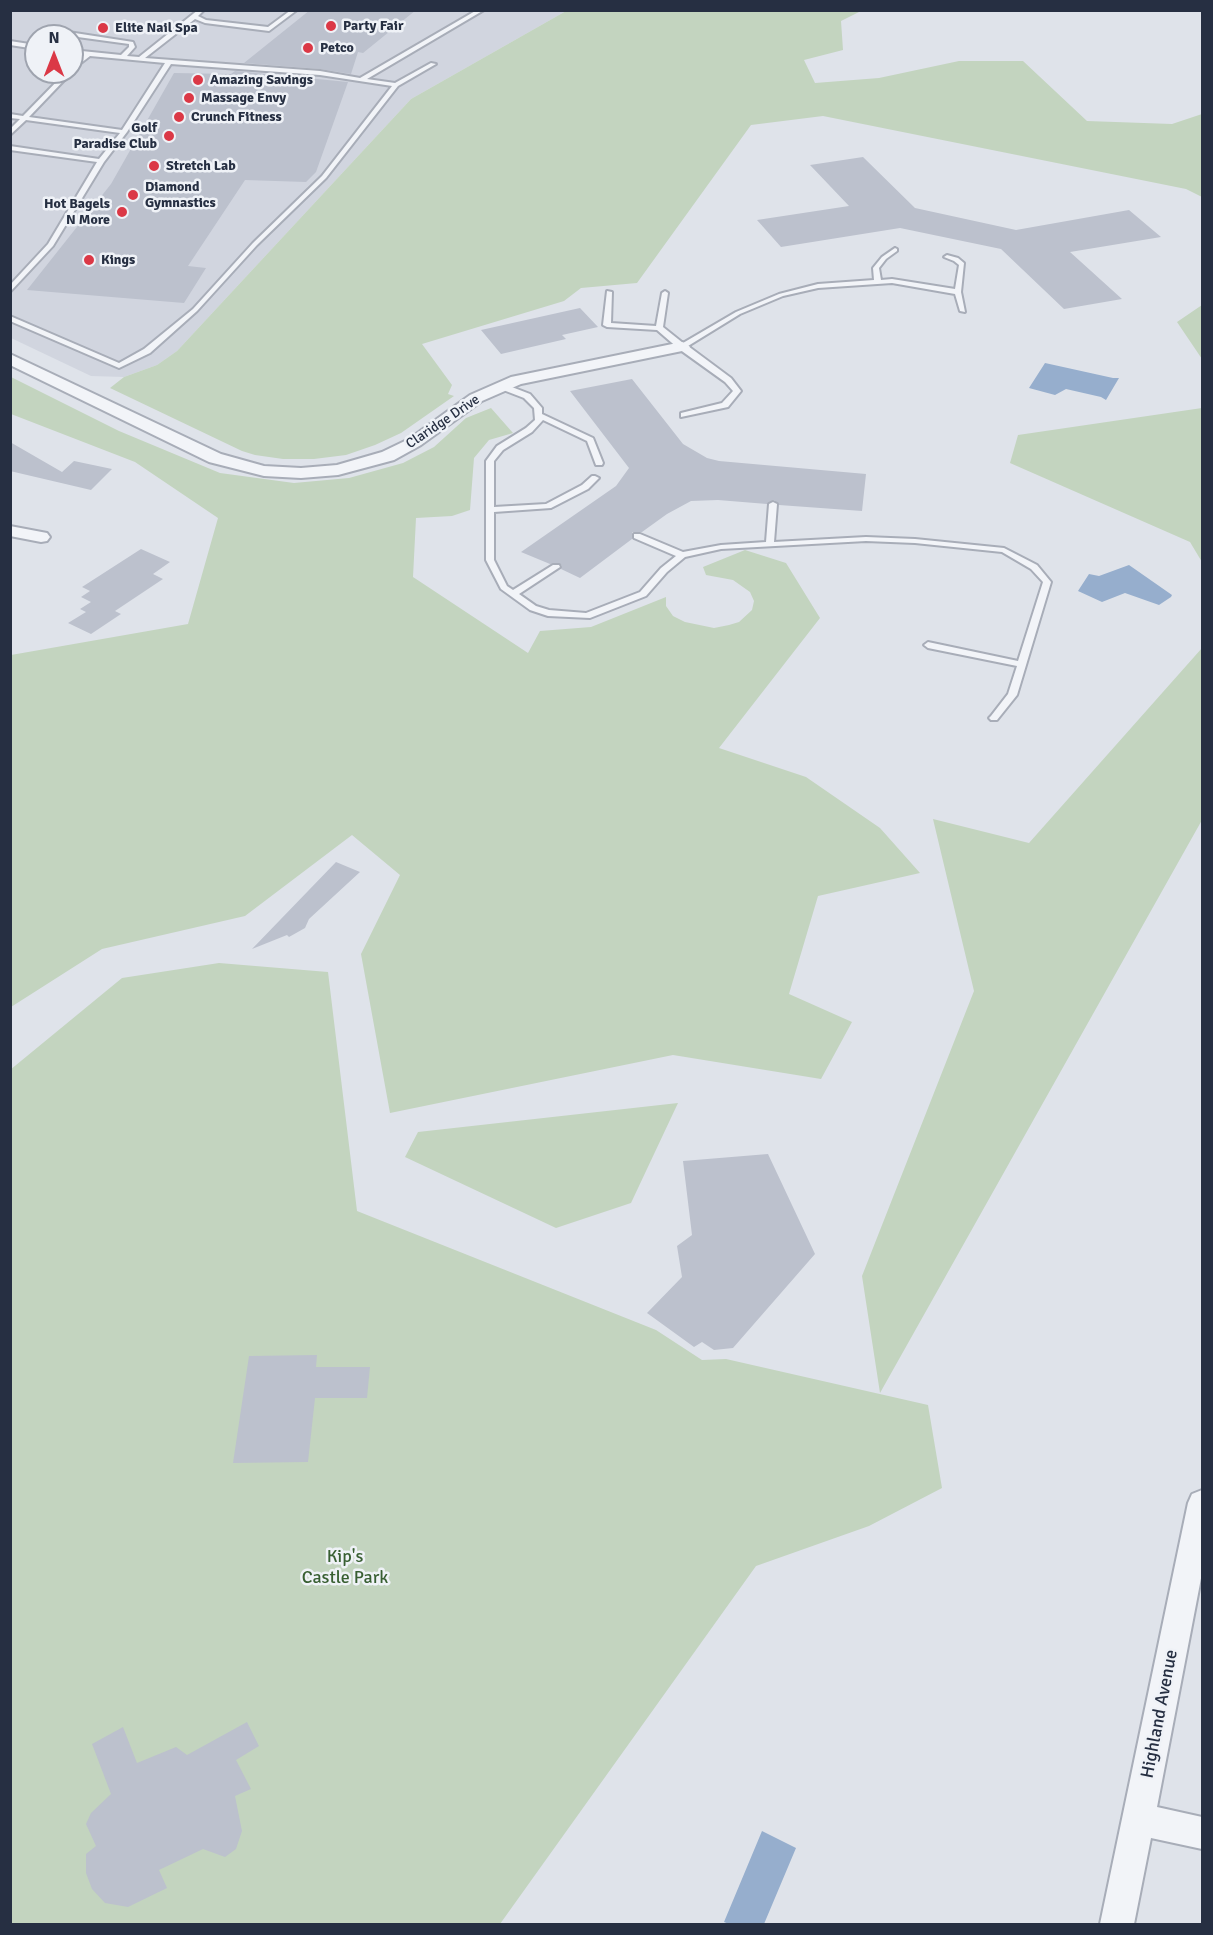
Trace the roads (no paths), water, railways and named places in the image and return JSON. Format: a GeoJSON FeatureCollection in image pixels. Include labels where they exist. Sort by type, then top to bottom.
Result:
{"type":"FeatureCollection","features":[{"type":"Feature","properties":{"kind":"street","name":"Claridge Drive"},"geometry":{"type":"LineString","coordinates":[[10,359],[215,458],[246,468],[282,473],[338,470],[388,456],[415,442],[476,398],[533,375],[682,347]]}},
{"type":"Feature","properties":{"kind":"street"},"geometry":{"type":"LineString","coordinates":[[10,531],[41,537]]}},
{"type":"Feature","properties":{"kind":"street","name":"Highland Avenue"},"geometry":{"type":"LineString","coordinates":[[1117,1924],[1203,1503]]}},
{"type":"Feature","properties":{"kind":"street"},"geometry":{"type":"LineString","coordinates":[[1138,1819],[1203,1833]]}},
{"type":"Feature","properties":{"kind":"lane"},"geometry":{"type":"LineString","coordinates":[[140,59],[202,10]]}},
{"type":"Feature","properties":{"kind":"lane"},"geometry":{"type":"LineString","coordinates":[[193,16],[205,21],[269,29],[295,10]]}},
{"type":"Feature","properties":{"kind":"lane"},"geometry":{"type":"LineString","coordinates":[[362,80],[482,10]]}},
{"type":"Feature","properties":{"kind":"lane"},"geometry":{"type":"LineString","coordinates":[[84,36],[131,43],[132,47],[122,58]]}},
{"type":"Feature","properties":{"kind":"lane"},"geometry":{"type":"LineString","coordinates":[[84,54],[320,73],[396,85]]}},
{"type":"Feature","properties":{"kind":"lane"},"geometry":{"type":"LineString","coordinates":[[84,58],[88,54]]}},
{"type":"Feature","properties":{"kind":"lane"},"geometry":{"type":"LineString","coordinates":[[10,290],[51,245],[101,161],[124,132],[169,62]]}},
{"type":"Feature","properties":{"kind":"lane"},"geometry":{"type":"LineString","coordinates":[[10,318],[119,366],[147,351],[195,310],[255,244],[324,177],[396,85],[433,64]]}},
{"type":"Feature","properties":{"kind":"lane"},"geometry":{"type":"LineString","coordinates":[[10,133],[58,84]]}},
{"type":"Feature","properties":{"kind":"lane"},"geometry":{"type":"LineString","coordinates":[[10,116],[124,132]]}},
{"type":"Feature","properties":{"kind":"lane"},"geometry":{"type":"LineString","coordinates":[[10,148],[101,161]]}},
{"type":"Feature","properties":{"kind":"lane"},"geometry":{"type":"LineString","coordinates":[[879,281],[876,268],[895,250]]}},
{"type":"Feature","properties":{"kind":"lane"},"geometry":{"type":"LineString","coordinates":[[947,257],[956,259],[962,264],[958,292],[963,310]]}},
{"type":"Feature","properties":{"kind":"lane"},"geometry":{"type":"LineString","coordinates":[[682,347],[738,313],[782,295],[818,286],[879,281],[958,292]]}},
{"type":"Feature","properties":{"kind":"lane"},"geometry":{"type":"LineString","coordinates":[[609,292],[607,325],[659,328],[728,380],[738,391],[725,405],[684,415]]}},
{"type":"Feature","properties":{"kind":"lane"},"geometry":{"type":"LineString","coordinates":[[659,328],[665,293]]}},
{"type":"Feature","properties":{"kind":"lane"},"geometry":{"type":"LineString","coordinates":[[501,386],[528,396],[538,408],[539,420],[529,430],[500,448],[490,461],[490,560],[504,587],[532,608],[548,613],[587,616],[643,594],[664,570],[682,555],[721,547],[771,543],[886,540],[1004,550],[1034,567],[1047,582],[1012,695],[994,718]]}},
{"type":"Feature","properties":{"kind":"lane"},"geometry":{"type":"LineString","coordinates":[[538,415],[590,440],[599,463]]}},
{"type":"Feature","properties":{"kind":"lane"},"geometry":{"type":"LineString","coordinates":[[490,510],[548,506],[585,487],[595,478]]}},
{"type":"Feature","properties":{"kind":"lane"},"geometry":{"type":"LineString","coordinates":[[771,543],[773,504]]}},
{"type":"Feature","properties":{"kind":"lane"},"geometry":{"type":"LineString","coordinates":[[637,536],[682,555]]}},
{"type":"Feature","properties":{"kind":"lane"},"geometry":{"type":"LineString","coordinates":[[512,594],[556,567]]}},
{"type":"Feature","properties":{"kind":"lane"},"geometry":{"type":"LineString","coordinates":[[928,645],[1022,664]]}},
{"type":"Feature","properties":{"kind":"water"},"geometry":{"type":"Polygon","coordinates":[[[1045,363],[1119,378],[1106,400],[1066,389],[1055,395],[1029,388],[1045,363]]]}},
{"type":"Feature","properties":{"kind":"water"},"geometry":{"type":"Polygon","coordinates":[[[1129,565],[1172,595],[1171,597],[1159,605],[1125,593],[1102,602],[1078,591],[1089,574],[1099,576],[1129,565]]]}},
{"type":"Feature","properties":{"kind":"water"},"geometry":{"type":"Polygon","coordinates":[[[762,1831],[796,1848],[764,1924],[729,1924],[724,1922],[762,1831]]]}},
{"type":"Feature","properties":{"kind":"place","name":"Party Fair"},"geometry":{"type":"Point","coordinates":[331,26]}},
{"type":"Feature","properties":{"kind":"place","name":"Elite Nail Spa"},"geometry":{"type":"Point","coordinates":[103,28]}},
{"type":"Feature","properties":{"kind":"place","name":"Petco"},"geometry":{"type":"Point","coordinates":[308,48]}},
{"type":"Feature","properties":{"kind":"place","name":"Amazing Savings"},"geometry":{"type":"Point","coordinates":[198,80]}},
{"type":"Feature","properties":{"kind":"place","name":"Massage Envy"},"geometry":{"type":"Point","coordinates":[189,98]}},
{"type":"Feature","properties":{"kind":"place","name":"Crunch Fitness"},"geometry":{"type":"Point","coordinates":[179,117]}},
{"type":"Feature","properties":{"kind":"place","name":"Golf Paradise Club"},"geometry":{"type":"Point","coordinates":[169,136]}},
{"type":"Feature","properties":{"kind":"place","name":"Stretch Lab"},"geometry":{"type":"Point","coordinates":[154,166]}},
{"type":"Feature","properties":{"kind":"place","name":"Diamond Gymnastics"},"geometry":{"type":"Point","coordinates":[133,195]}},
{"type":"Feature","properties":{"kind":"place","name":"Hot Bagels N More"},"geometry":{"type":"Point","coordinates":[122,212]}},
{"type":"Feature","properties":{"kind":"place","name":"Kings"},"geometry":{"type":"Point","coordinates":[89,260]}},
{"type":"Feature","properties":{"kind":"park label","name":"Kip's Castle Park"},"geometry":{"type":"Point","coordinates":[345,1567]}}]}
